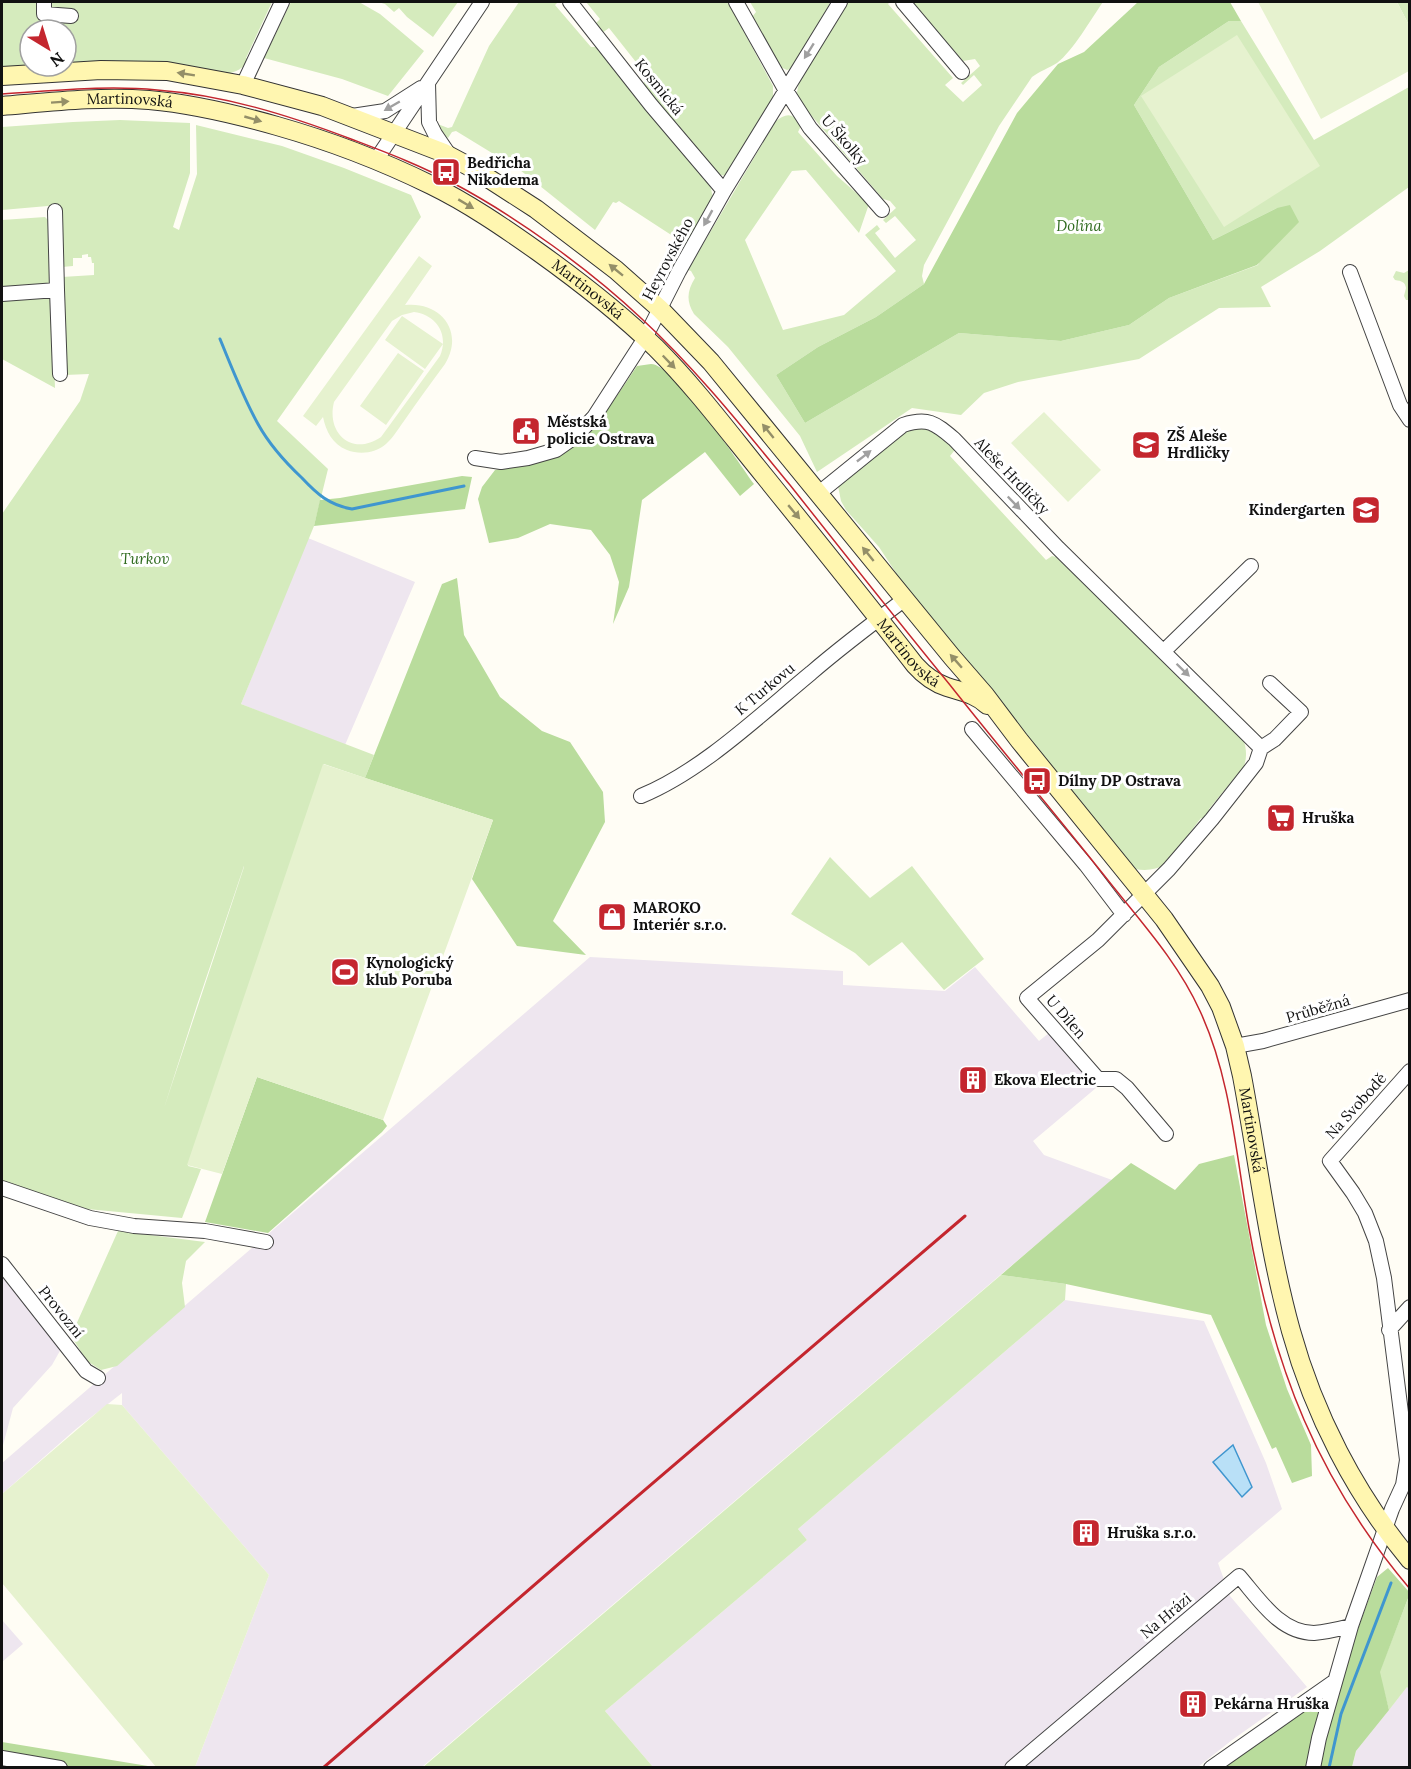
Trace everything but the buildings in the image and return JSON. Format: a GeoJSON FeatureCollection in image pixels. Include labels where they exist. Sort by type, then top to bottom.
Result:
{"type":"FeatureCollection","features":[{"type":"Feature","properties":{"kind":"street"},"geometry":{"type":"LineString","coordinates":[[44,2],[44,15],[71,16]]}},
{"type":"Feature","properties":{"kind":"street"},"geometry":{"type":"LineString","coordinates":[[243,85],[282,2]]}},
{"type":"Feature","properties":{"kind":"street"},"geometry":{"type":"LineString","coordinates":[[375,160],[482,2]]}},
{"type":"Feature","properties":{"kind":"street","name":"Kosmická"},"geometry":{"type":"LineString","coordinates":[[570,2],[651,105],[724,191]]}},
{"type":"Feature","properties":{"kind":"street","name":"U Školky"},"geometry":{"type":"LineString","coordinates":[[736,2],[785,89],[810,128],[882,210]]}},
{"type":"Feature","properties":{"kind":"street","name":"Heyrovského"},"geometry":{"type":"LineString","coordinates":[[475,458],[501,462],[528,458],[556,450],[576,436],[594,417],[645,338],[687,256],[724,191],[840,2]]}},
{"type":"Feature","properties":{"kind":"street"},"geometry":{"type":"LineString","coordinates":[[903,2],[962,72]]}},
{"type":"Feature","properties":{"kind":"street","name":"Martinovská"},"geometry":{"type":"LineString","coordinates":[[2,76],[100,70],[147,70],[243,85],[351,116],[450,157],[492,180],[536,209],[616,270],[660,309],[711,362],[952,657],[985,694],[1018,740],[1164,919],[1210,986],[1221,1007],[1235,1046],[1277,1272],[1291,1331],[1310,1389],[1340,1454],[1363,1495],[1410,1560]]}},
{"type":"Feature","properties":{"kind":"street"},"geometry":{"type":"LineString","coordinates":[[351,116],[385,111],[428,83]]}},
{"type":"Feature","properties":{"kind":"street","name":"Martinovská"},"geometry":{"type":"LineString","coordinates":[[428,83],[429,122],[450,157]]}},
{"type":"Feature","properties":{"kind":"street","name":"Martinovská"},"geometry":{"type":"LineString","coordinates":[[2,106],[126,99],[227,112],[323,140],[375,160],[444,191],[501,226],[580,282],[645,338],[703,400],[915,665],[924,674],[944,686],[979,698],[1018,740]]}},
{"type":"Feature","properties":{"kind":"street"},"geometry":{"type":"LineString","coordinates":[[55,212],[60,374]]}},
{"type":"Feature","properties":{"kind":"street"},"geometry":{"type":"LineString","coordinates":[[1350,272],[1400,405],[1410,420]]}},
{"type":"Feature","properties":{"kind":"street"},"geometry":{"type":"LineString","coordinates":[[2,294],[57,290]]}},
{"type":"Feature","properties":{"kind":"street","name":"Aleše Hrdličky"},"geometry":{"type":"LineString","coordinates":[[819,493],[903,425],[913,421],[936,424],[954,439],[1058,548],[1261,748]]}},
{"type":"Feature","properties":{"kind":"street"},"geometry":{"type":"LineString","coordinates":[[1164,651],[1251,566]]}},
{"type":"Feature","properties":{"kind":"street","name":"K Turkovu"},"geometry":{"type":"LineString","coordinates":[[640,796],[662,787],[698,764],[905,599]]}},
{"type":"Feature","properties":{"kind":"street"},"geometry":{"type":"LineString","coordinates":[[1144,895],[1216,814],[1256,763],[1261,748],[1275,739],[1301,712],[1270,682]]}},
{"type":"Feature","properties":{"kind":"street"},"geometry":{"type":"LineString","coordinates":[[972,729],[1086,865],[1124,915]]}},
{"type":"Feature","properties":{"kind":"street","name":"U Dílen"},"geometry":{"type":"LineString","coordinates":[[1144,895],[1096,942],[1027,998],[1098,1079],[1116,1079],[1127,1088],[1166,1134]]}},
{"type":"Feature","properties":{"kind":"street","name":"Průběžná"},"geometry":{"type":"LineString","coordinates":[[1235,1046],[1263,1041],[1410,1000]]}},
{"type":"Feature","properties":{"kind":"street","name":"Na Svobodě"},"geometry":{"type":"LineString","coordinates":[[1386,1529],[1402,1485],[1407,1460],[1384,1278],[1376,1241],[1359,1203],[1330,1161],[1410,1071]]}},
{"type":"Feature","properties":{"kind":"street"},"geometry":{"type":"LineString","coordinates":[[2,1188],[90,1218],[134,1226],[205,1231],[266,1242]]}},
{"type":"Feature","properties":{"kind":"street","name":"Provozní"},"geometry":{"type":"LineString","coordinates":[[2,1264],[86,1371],[98,1378]]}},
{"type":"Feature","properties":{"kind":"street"},"geometry":{"type":"LineString","coordinates":[[1389,1330],[1410,1307]]}},
{"type":"Feature","properties":{"kind":"street"},"geometry":{"type":"LineString","coordinates":[[1312,1767],[1351,1626],[1386,1529]]}},
{"type":"Feature","properties":{"kind":"street","name":"Na Hrázi"},"geometry":{"type":"LineString","coordinates":[[1012,1767],[1239,1576],[1273,1615],[1297,1631],[1317,1633],[1351,1626]]}},
{"type":"Feature","properties":{"kind":"street"},"geometry":{"type":"LineString","coordinates":[[1211,1767],[1335,1681]]}},
{"type":"Feature","properties":{"kind":"street"},"geometry":{"type":"LineString","coordinates":[[2,1758],[60,1767]]}},
{"type":"Feature","properties":{"kind":"shaded area"},"geometry":{"type":"Polygon","coordinates":[[[308,538],[415,582],[345,745],[241,704],[308,538]]]}},
{"type":"Feature","properties":{"kind":"shaded area"},"geometry":{"type":"Polygon","coordinates":[[[590,957],[843,971],[843,985],[945,991],[975,967],[1039,1041],[1049,1033],[1096,1088],[1033,1141],[1044,1155],[1112,1180],[422,1767],[195,1767],[269,1575],[122,1405],[122,1393],[76,1429],[2,1494],[2,1463],[590,957]]]}},
{"type":"Feature","properties":{"kind":"shaded area"},"geometry":{"type":"Polygon","coordinates":[[[2,1274],[61,1349],[52,1365],[13,1408],[2,1449],[2,1274]]]}},
{"type":"Feature","properties":{"kind":"shaded area"},"geometry":{"type":"Polygon","coordinates":[[[1065,1300],[1204,1321],[1266,1463],[1282,1509],[1218,1563],[1230,1596],[1307,1687],[1198,1767],[653,1767],[605,1711],[807,1540],[798,1529],[1065,1300]]]}},
{"type":"Feature","properties":{"kind":"shaded area"},"geometry":{"type":"Polygon","coordinates":[[[2,1620],[23,1644],[2,1662],[2,1620]]]}},
{"type":"Feature","properties":{"kind":"shaded area"},"geometry":{"type":"Polygon","coordinates":[[[1407,1687],[1410,1689],[1409,1767],[1352,1768],[1356,1751],[1407,1687]]]}},
{"type":"Feature","properties":{"kind":"green space"},"geometry":{"type":"Polygon","coordinates":[[[2,2],[272,2],[246,58],[249,59],[242,68],[229,73],[78,71],[78,18],[18,18],[18,70],[2,70],[2,2]]]}},
{"type":"Feature","properties":{"kind":"green space"},"geometry":{"type":"Polygon","coordinates":[[[291,2],[359,2],[380,14],[424,51],[388,96],[342,79],[264,58],[291,2]]]}},
{"type":"Feature","properties":{"kind":"green space"},"geometry":{"type":"Polygon","coordinates":[[[378,2],[458,2],[433,37],[399,8],[394,12],[385,4],[378,2]]]}},
{"type":"Feature","properties":{"kind":"green space"},"geometry":{"type":"Polygon","coordinates":[[[519,2],[558,2],[555,5],[591,47],[597,47],[710,184],[713,198],[692,242],[686,244],[682,242],[619,201],[613,202],[595,230],[520,170],[456,131],[452,132],[448,138],[435,123],[448,128],[452,127],[489,46],[519,2]]]}},
{"type":"Feature","properties":{"kind":"green space"},"geometry":{"type":"Polygon","coordinates":[[[586,2],[728,2],[773,86],[773,101],[726,176],[714,171],[644,87],[647,76],[609,28],[602,33],[595,24],[600,19],[586,2]]]}},
{"type":"Feature","properties":{"kind":"green space"},"geometry":{"type":"Polygon","coordinates":[[[750,2],[830,2],[793,68],[787,70],[774,64],[752,17],[756,12],[750,2]]]}},
{"type":"Feature","properties":{"kind":"green space"},"geometry":{"type":"Polygon","coordinates":[[[847,2],[890,2],[888,4],[953,78],[945,85],[963,102],[982,85],[974,75],[963,85],[961,83],[980,66],[975,59],[963,61],[912,2],[1103,2],[1063,58],[1032,77],[999,126],[924,265],[922,276],[924,284],[876,317],[818,347],[776,375],[805,423],[959,333],[1061,341],[1129,325],[1169,298],[1258,265],[1277,208],[1213,240],[1134,105],[1159,67],[1229,21],[1241,21],[1314,140],[1409,87],[1409,187],[1320,251],[1261,287],[1271,307],[1219,308],[1139,359],[1018,382],[984,393],[961,415],[912,408],[817,472],[800,436],[728,347],[694,314],[689,296],[690,287],[695,278],[688,270],[775,122],[789,115],[795,118],[801,126],[798,132],[837,176],[869,204],[859,233],[806,170],[792,171],[745,240],[783,330],[844,315],[896,271],[865,235],[877,225],[880,229],[875,233],[895,258],[916,240],[895,216],[886,223],[883,220],[896,208],[890,201],[883,199],[798,100],[800,78],[847,2]]]}},
{"type":"Feature","properties":{"kind":"green space","name":"Dolina"},"geometry":{"type":"Polygon","coordinates":[[[1138,2],[1230,2],[1241,21],[1229,21],[1159,67],[1134,105],[1213,240],[1277,208],[1290,205],[1299,222],[1257,265],[1169,298],[1129,325],[1061,341],[959,333],[805,423],[776,375],[818,347],[876,317],[924,284],[1017,113],[1058,64],[1084,52],[1138,2]]]}},
{"type":"Feature","properties":{"kind":"green space"},"geometry":{"type":"Polygon","coordinates":[[[1258,2],[1397,2],[1409,25],[1409,71],[1321,119],[1258,2]]]}},
{"type":"Feature","properties":{"kind":"green space"},"geometry":{"type":"Polygon","coordinates":[[[1397,2],[1409,2],[1409,25],[1397,2]]]}},
{"type":"Feature","properties":{"kind":"green space"},"geometry":{"type":"Polygon","coordinates":[[[1237,35],[1320,166],[1224,227],[1141,96],[1237,35]]]}},
{"type":"Feature","properties":{"kind":"green space","name":"Turkov"},"geometry":{"type":"Polygon","coordinates":[[[120,120],[190,123],[190,173],[173,227],[179,230],[197,174],[196,125],[282,146],[411,195],[421,217],[277,421],[328,469],[314,526],[241,704],[374,755],[365,778],[324,764],[188,1166],[201,1169],[182,1218],[87,1209],[2,1181],[2,514],[80,401],[89,374],[65,375],[62,277],[94,275],[94,263],[88,254],[82,255],[82,258],[73,258],[73,266],[62,267],[59,205],[2,210],[2,127],[120,120]],[[244,866],[197,1005],[164,1108],[244,866]]]}},
{"type":"Feature","properties":{"kind":"green space"},"geometry":{"type":"Polygon","coordinates":[[[45,217],[50,222],[52,278],[48,284],[2,287],[2,220],[45,217]]]}},
{"type":"Feature","properties":{"kind":"green space"},"geometry":{"type":"Polygon","coordinates":[[[419,256],[432,266],[405,305],[429,308],[446,321],[452,340],[450,352],[445,364],[391,439],[373,451],[352,452],[334,441],[323,417],[316,426],[303,416],[419,256]],[[414,312],[392,321],[334,402],[334,423],[344,439],[360,444],[370,443],[381,437],[440,356],[443,341],[439,327],[429,317],[414,312]]]}},
{"type":"Feature","properties":{"kind":"green space"},"geometry":{"type":"Polygon","coordinates":[[[1409,270],[1410,300],[1406,300],[1405,284],[1393,277],[1396,271],[1404,273],[1409,270]]]}},
{"type":"Feature","properties":{"kind":"green space"},"geometry":{"type":"Polygon","coordinates":[[[47,296],[52,300],[55,388],[2,359],[2,299],[47,296]]]}},
{"type":"Feature","properties":{"kind":"green space"},"geometry":{"type":"Polygon","coordinates":[[[402,316],[443,344],[425,369],[385,340],[402,316]]]}},
{"type":"Feature","properties":{"kind":"green space"},"geometry":{"type":"Polygon","coordinates":[[[398,353],[424,371],[386,425],[360,406],[398,353]]]}},
{"type":"Feature","properties":{"kind":"green space"},"geometry":{"type":"Polygon","coordinates":[[[651,364],[661,368],[690,396],[754,484],[740,496],[705,452],[642,500],[629,587],[613,624],[619,582],[610,555],[591,530],[550,524],[518,538],[489,543],[478,499],[482,487],[495,470],[543,461],[569,450],[602,416],[637,366],[651,364]]]}},
{"type":"Feature","properties":{"kind":"green space"},"geometry":{"type":"Polygon","coordinates":[[[1044,412],[1101,470],[1068,502],[1011,443],[1044,412]]]}},
{"type":"Feature","properties":{"kind":"green space"},"geometry":{"type":"Polygon","coordinates":[[[918,426],[934,431],[954,447],[950,456],[1046,560],[1052,556],[1056,557],[1243,738],[1246,758],[1239,777],[1236,776],[1209,809],[1210,812],[1204,819],[1201,818],[1166,864],[1151,870],[1135,869],[902,582],[879,547],[846,510],[841,501],[838,486],[843,480],[904,431],[918,426]]]}},
{"type":"Feature","properties":{"kind":"green space"},"geometry":{"type":"Polygon","coordinates":[[[462,476],[472,477],[465,509],[314,526],[320,500],[462,476]]]}},
{"type":"Feature","properties":{"kind":"green space"},"geometry":{"type":"Polygon","coordinates":[[[457,578],[464,635],[500,697],[542,731],[570,742],[603,792],[605,822],[553,921],[586,955],[517,946],[472,879],[493,820],[365,778],[442,584],[457,578]]]}},
{"type":"Feature","properties":{"kind":"green space","name":"Kynologický klub Poruba"},"geometry":{"type":"Polygon","coordinates":[[[323,764],[493,820],[383,1120],[257,1077],[222,1174],[187,1165],[323,764]]]}},
{"type":"Feature","properties":{"kind":"green space"},"geometry":{"type":"Polygon","coordinates":[[[830,857],[870,898],[912,866],[984,959],[944,990],[902,942],[869,966],[855,953],[791,914],[830,857]]]}},
{"type":"Feature","properties":{"kind":"green space"},"geometry":{"type":"Polygon","coordinates":[[[257,1077],[383,1120],[387,1126],[268,1233],[205,1222],[257,1077]]]}},
{"type":"Feature","properties":{"kind":"green space"},"geometry":{"type":"Polygon","coordinates":[[[1234,1155],[1266,1325],[1287,1389],[1311,1445],[1312,1476],[1292,1483],[1276,1447],[1272,1449],[1211,1315],[1066,1284],[1001,1275],[1131,1163],[1175,1190],[1199,1164],[1234,1155]]]}},
{"type":"Feature","properties":{"kind":"green space"},"geometry":{"type":"Polygon","coordinates":[[[118,1231],[205,1242],[186,1261],[182,1283],[185,1307],[117,1366],[101,1370],[87,1361],[71,1336],[118,1231]]]}},
{"type":"Feature","properties":{"kind":"green space"},"geometry":{"type":"Polygon","coordinates":[[[1001,1275],[1066,1284],[1065,1300],[798,1529],[807,1540],[605,1711],[653,1767],[422,1768],[1001,1275]]]}},
{"type":"Feature","properties":{"kind":"green space"},"geometry":{"type":"Polygon","coordinates":[[[107,1404],[122,1405],[269,1575],[195,1767],[156,1767],[2,1583],[2,1494],[107,1404]]]}},
{"type":"Feature","properties":{"kind":"green space"},"geometry":{"type":"Polygon","coordinates":[[[1388,1568],[1410,1593],[1380,1672],[1389,1710],[1356,1751],[1352,1767],[1219,1768],[1337,1686],[1377,1577],[1388,1568]]]}},
{"type":"Feature","properties":{"kind":"green space"},"geometry":{"type":"Polygon","coordinates":[[[1409,1596],[1409,1689],[1407,1687],[1389,1710],[1379,1673],[1409,1596]]]}},
{"type":"Feature","properties":{"kind":"green space"},"geometry":{"type":"Polygon","coordinates":[[[2,1742],[154,1767],[2,1767],[2,1742]]]}},
{"type":"Feature","properties":{"kind":"water"},"geometry":{"type":"Polygon","coordinates":[[[1233,1445],[1252,1487],[1242,1497],[1213,1462],[1233,1445]]]}},
{"type":"Feature","properties":{"kind":"waterway"},"geometry":{"type":"LineString","coordinates":[[220,339],[247,403],[267,439],[296,472],[318,494],[330,502],[352,509],[464,486]]}},
{"type":"Feature","properties":{"kind":"waterway"},"geometry":{"type":"LineString","coordinates":[[1329,1768],[1341,1714],[1391,1583]]}},
{"type":"Feature","properties":{"kind":"tram line"},"geometry":{"type":"LineString","coordinates":[[2,94],[118,88],[207,96],[280,114],[377,149],[453,183],[552,245],[621,300],[682,358],[790,485],[1148,929],[1182,977],[1200,1011],[1219,1063],[1226,1090],[1259,1279],[1286,1375],[1304,1420],[1349,1506],[1377,1548],[1410,1589]]}},
{"type":"Feature","properties":{"kind":"railway"},"geometry":{"type":"LineString","coordinates":[[323,1768],[965,1216]]}},
{"type":"Feature","properties":{"kind":"place","name":"Bedřicha Nikodema"},"geometry":{"type":"Point","coordinates":[446,172]}},
{"type":"Feature","properties":{"kind":"place","name":"Městská policie Ostrava"},"geometry":{"type":"Point","coordinates":[526,431]}},
{"type":"Feature","properties":{"kind":"place","name":"ZŠ Aleše Hrdličky"},"geometry":{"type":"Point","coordinates":[1146,445]}},
{"type":"Feature","properties":{"kind":"place","name":"Kindergarten"},"geometry":{"type":"Point","coordinates":[1366,510]}},
{"type":"Feature","properties":{"kind":"place","name":"Dílny DP Ostrava"},"geometry":{"type":"Point","coordinates":[1037,781]}},
{"type":"Feature","properties":{"kind":"place","name":"Hruška"},"geometry":{"type":"Point","coordinates":[1281,818]}},
{"type":"Feature","properties":{"kind":"place","name":"MAROKO Interiér s.r.o."},"geometry":{"type":"Point","coordinates":[612,917]}},
{"type":"Feature","properties":{"kind":"place","name":"Kynologický klub Poruba"},"geometry":{"type":"Point","coordinates":[345,972]}},
{"type":"Feature","properties":{"kind":"place","name":"Ekova Electric"},"geometry":{"type":"Point","coordinates":[973,1080]}},
{"type":"Feature","properties":{"kind":"place","name":"Hruška s.r.o."},"geometry":{"type":"Point","coordinates":[1086,1533]}},
{"type":"Feature","properties":{"kind":"place","name":"Pekárna Hruška"},"geometry":{"type":"Point","coordinates":[1193,1704]}}]}
